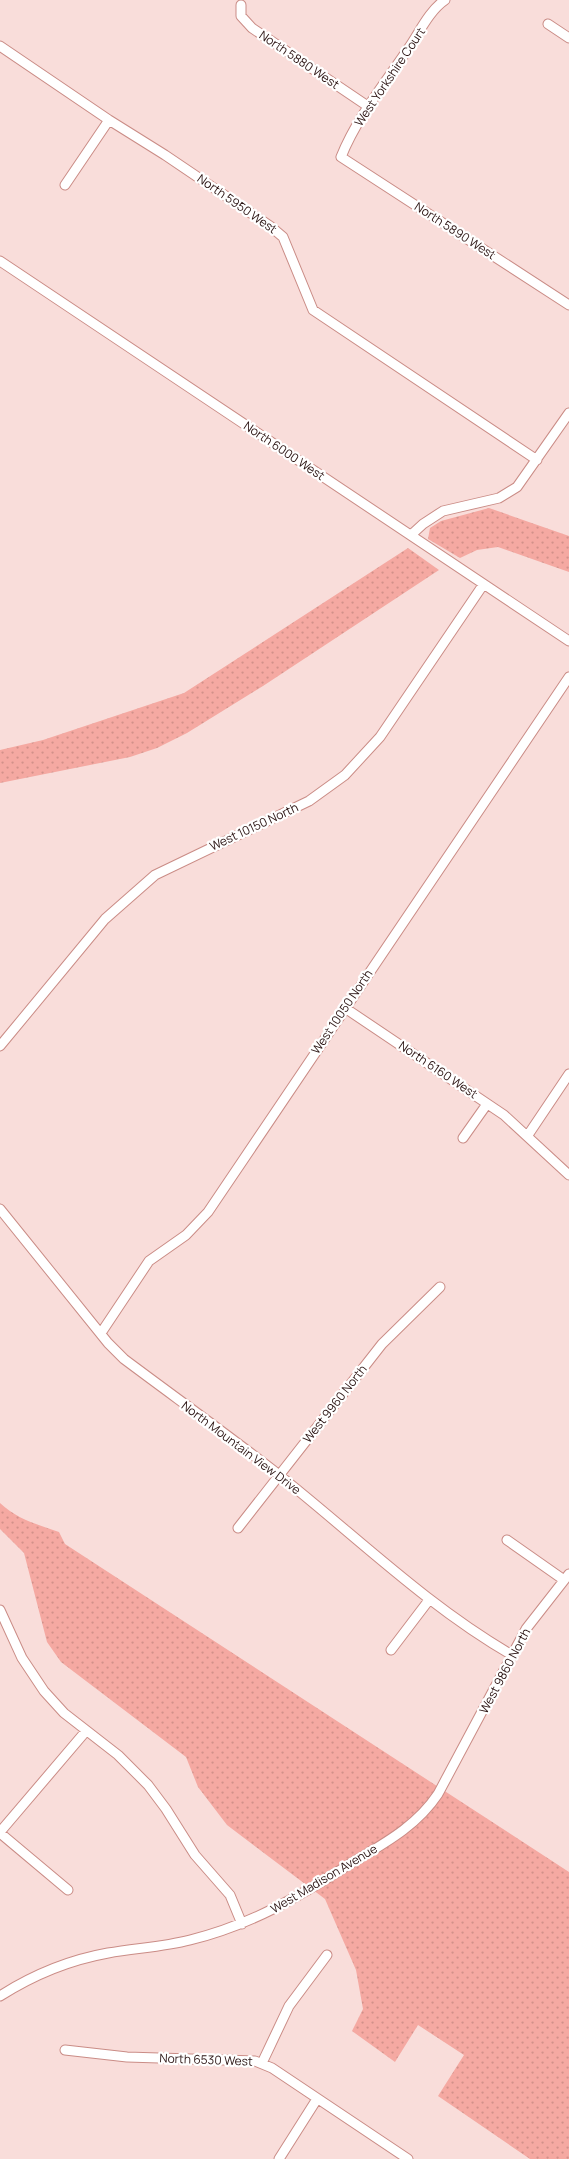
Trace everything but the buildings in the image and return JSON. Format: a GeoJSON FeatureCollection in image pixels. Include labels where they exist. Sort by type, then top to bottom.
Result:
{"type":"FeatureCollection","features":[{"type":"Feature","properties":{"kind":"street","name":"West Yorkshire Court"},"geometry":{"type":"LineString","coordinates":[[341,157],[348,140],[369,107],[431,16],[445,0]]}},
{"type":"Feature","properties":{"kind":"street","name":"North 5880 West"},"geometry":{"type":"LineString","coordinates":[[241,6],[241,16],[252,28],[369,107]]}},
{"type":"Feature","properties":{"kind":"street"},"geometry":{"type":"LineString","coordinates":[[548,24],[569,38]]}},
{"type":"Feature","properties":{"kind":"street","name":"North 5950 West"},"geometry":{"type":"LineString","coordinates":[[0,46],[270,226],[283,237],[314,310],[537,460]]}},
{"type":"Feature","properties":{"kind":"street"},"geometry":{"type":"LineString","coordinates":[[65,185],[109,120]]}},
{"type":"Feature","properties":{"kind":"street","name":"North 5890 West"},"geometry":{"type":"LineString","coordinates":[[341,157],[569,305]]}},
{"type":"Feature","properties":{"kind":"street","name":"North 6000 West"},"geometry":{"type":"LineString","coordinates":[[0,261],[569,641]]}},
{"type":"Feature","properties":{"kind":"street"},"geometry":{"type":"LineString","coordinates":[[411,535],[423,524],[443,511],[499,498],[517,486],[569,413]]}},
{"type":"Feature","properties":{"kind":"street","name":"West 10150 North"},"geometry":{"type":"LineString","coordinates":[[0,1046],[105,919],[155,875],[309,801],[345,775],[380,737],[483,585]]}},
{"type":"Feature","properties":{"kind":"street","name":"West 10050 North"},"geometry":{"type":"LineString","coordinates":[[101,1333],[149,1261],[186,1235],[208,1212],[569,677]]}},
{"type":"Feature","properties":{"kind":"street","name":"North 6160 West"},"geometry":{"type":"LineString","coordinates":[[345,1008],[487,1104],[528,1135],[569,1175]]}},
{"type":"Feature","properties":{"kind":"street"},"geometry":{"type":"LineString","coordinates":[[528,1135],[569,1074]]}},
{"type":"Feature","properties":{"kind":"street"},"geometry":{"type":"LineString","coordinates":[[462,1138],[487,1104]]}},
{"type":"Feature","properties":{"kind":"street","name":"North Mountain View Drive"},"geometry":{"type":"LineString","coordinates":[[0,1209],[124,1360],[279,1475],[429,1600],[481,1637],[512,1655]]}},
{"type":"Feature","properties":{"kind":"street","name":"West 9960 North"},"geometry":{"type":"LineString","coordinates":[[238,1528],[382,1344],[440,1287]]}},
{"type":"Feature","properties":{"kind":"street"},"geometry":{"type":"LineString","coordinates":[[507,1540],[567,1577]]}},
{"type":"Feature","properties":{"kind":"street","name":"West 9860 North"},"geometry":{"type":"LineString","coordinates":[[450,1773],[526,1629],[567,1577]]}},
{"type":"Feature","properties":{"kind":"street"},"geometry":{"type":"LineString","coordinates":[[391,1650],[429,1600]]}},
{"type":"Feature","properties":{"kind":"street"},"geometry":{"type":"LineString","coordinates":[[0,1610],[3,1625],[35,1680],[53,1702],[124,1760],[152,1790],[195,1855],[230,1895],[242,1924]]}},
{"type":"Feature","properties":{"kind":"street"},"geometry":{"type":"LineString","coordinates":[[68,1890],[0,1833],[86,1730]]}},
{"type":"Feature","properties":{"kind":"street","name":"West Madison Avenue"},"geometry":{"type":"LineString","coordinates":[[0,1996],[38,1975],[74,1961],[108,1953],[189,1940],[242,1924],[286,1904],[402,1833],[428,1809],[450,1773]]}},
{"type":"Feature","properties":{"kind":"street"},"geometry":{"type":"LineString","coordinates":[[262,2063],[289,2006],[327,1955]]}},
{"type":"Feature","properties":{"kind":"street","name":"North 6530 West"},"geometry":{"type":"LineString","coordinates":[[65,2050],[127,2057],[247,2060],[262,2063],[408,2159]]}},
{"type":"Feature","properties":{"kind":"street"},"geometry":{"type":"LineString","coordinates":[[279,2159],[317,2099]]}},
{"type":"Feature","properties":{"kind":"shaded area"},"geometry":{"type":"Polygon","coordinates":[[[489,508],[569,536],[569,572],[498,547],[477,550],[460,558],[428,539],[430,528],[441,521],[489,508]]]}},
{"type":"Feature","properties":{"kind":"shaded area"},"geometry":{"type":"Polygon","coordinates":[[[408,548],[439,570],[263,686],[187,733],[157,748],[130,757],[0,783],[0,750],[43,740],[184,693],[408,548]]]}},
{"type":"Feature","properties":{"kind":"shaded area"},"geometry":{"type":"Polygon","coordinates":[[[0,1503],[21,1518],[59,1532],[65,1544],[569,1872],[569,2159],[530,2159],[438,2096],[464,2055],[418,2025],[395,2062],[352,2031],[363,2009],[356,1970],[325,1899],[227,1825],[198,1787],[186,1757],[61,1662],[47,1642],[24,1553],[0,1529],[0,1503]]]}}]}
